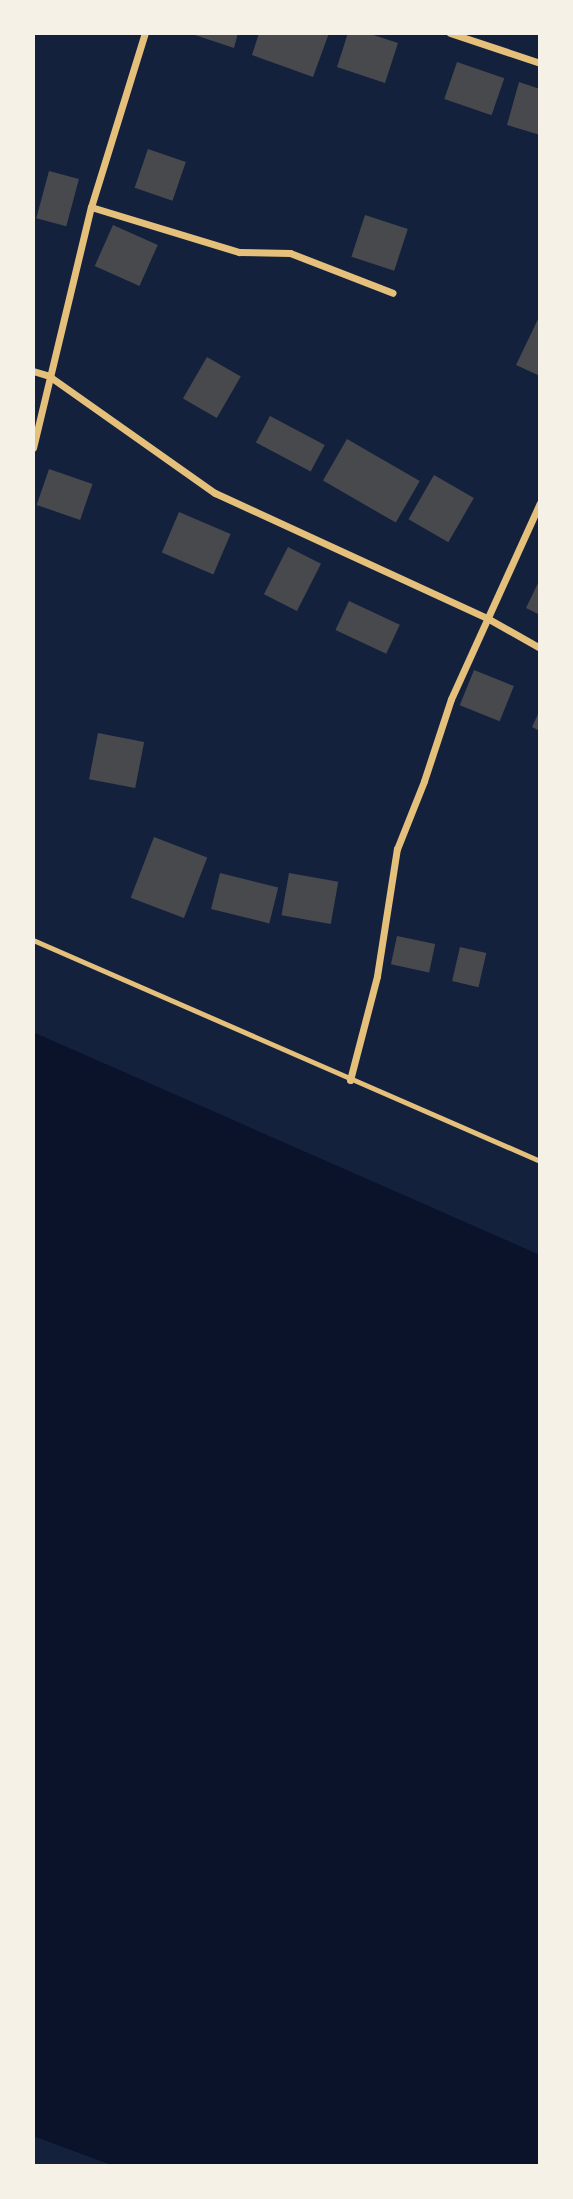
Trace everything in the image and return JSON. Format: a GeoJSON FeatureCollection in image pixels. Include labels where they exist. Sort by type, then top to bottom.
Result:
{"type":"FeatureCollection","features":[{"type":"Feature","properties":{"kind":"street"},"geometry":{"type":"LineString","coordinates":[[33,448],[91,207],[145,33]]}},
{"type":"Feature","properties":{"kind":"street"},"geometry":{"type":"LineString","coordinates":[[450,33],[540,63]]}},
{"type":"Feature","properties":{"kind":"street"},"geometry":{"type":"LineString","coordinates":[[91,207],[239,252],[290,253],[393,293]]}},
{"type":"Feature","properties":{"kind":"street"},"geometry":{"type":"LineString","coordinates":[[33,371],[49,376],[215,493],[487,618],[540,648]]}},
{"type":"Feature","properties":{"kind":"street"},"geometry":{"type":"LineString","coordinates":[[350,1080],[377,976],[397,849],[424,781],[451,699],[540,503]]}},
{"type":"Feature","properties":{"kind":"lane"},"geometry":{"type":"LineString","coordinates":[[33,940],[540,1161]]}},
{"type":"Feature","properties":{"kind":"water"},"geometry":{"type":"Polygon","coordinates":[[[33,1032],[540,1255],[540,2166],[114,2166],[33,2136],[33,1032]]]}},
{"type":"Feature","properties":{"kind":"building"},"geometry":{"type":"Polygon","coordinates":[[[189,33],[238,33],[234,48],[189,33]]]}},
{"type":"Feature","properties":{"kind":"building"},"geometry":{"type":"Polygon","coordinates":[[[259,33],[329,33],[313,77],[252,55],[259,33]]]}},
{"type":"Feature","properties":{"kind":"building"},"geometry":{"type":"Polygon","coordinates":[[[348,33],[367,33],[398,43],[385,83],[337,67],[348,33]]]}},
{"type":"Feature","properties":{"kind":"building"},"geometry":{"type":"Polygon","coordinates":[[[457,62],[504,78],[492,115],[444,99],[457,62]]]}},
{"type":"Feature","properties":{"kind":"building"},"geometry":{"type":"Polygon","coordinates":[[[519,82],[540,89],[540,135],[507,125],[519,82]]]}},
{"type":"Feature","properties":{"kind":"building"},"geometry":{"type":"Polygon","coordinates":[[[148,149],[186,162],[172,201],[135,188],[148,149]]]}},
{"type":"Feature","properties":{"kind":"building"},"geometry":{"type":"Polygon","coordinates":[[[49,171],[79,179],[66,226],[36,218],[49,171]]]}},
{"type":"Feature","properties":{"kind":"building"},"geometry":{"type":"Polygon","coordinates":[[[365,215],[408,229],[394,271],[351,257],[365,215]]]}},
{"type":"Feature","properties":{"kind":"building"},"geometry":{"type":"Polygon","coordinates":[[[113,225],[158,245],[139,286],[95,266],[113,225]]]}},
{"type":"Feature","properties":{"kind":"building"},"geometry":{"type":"Polygon","coordinates":[[[540,315],[540,376],[516,365],[540,315]]]}},
{"type":"Feature","properties":{"kind":"building"},"geometry":{"type":"Polygon","coordinates":[[[207,357],[241,376],[217,418],[183,399],[207,357]]]}},
{"type":"Feature","properties":{"kind":"building"},"geometry":{"type":"Polygon","coordinates":[[[270,416],[325,445],[311,472],[256,442],[270,416]]]}},
{"type":"Feature","properties":{"kind":"building"},"geometry":{"type":"Polygon","coordinates":[[[347,439],[420,481],[396,523],[323,481],[347,439]]]}},
{"type":"Feature","properties":{"kind":"building"},"geometry":{"type":"Polygon","coordinates":[[[49,469],[92,484],[80,520],[37,505],[49,469]]]}},
{"type":"Feature","properties":{"kind":"building"},"geometry":{"type":"Polygon","coordinates":[[[434,475],[474,498],[448,542],[408,519],[434,475]]]}},
{"type":"Feature","properties":{"kind":"building"},"geometry":{"type":"Polygon","coordinates":[[[179,512],[231,534],[213,574],[162,553],[179,512]]]}},
{"type":"Feature","properties":{"kind":"building"},"geometry":{"type":"Polygon","coordinates":[[[288,547],[321,564],[297,611],[264,594],[288,547]]]}},
{"type":"Feature","properties":{"kind":"building"},"geometry":{"type":"Polygon","coordinates":[[[540,579],[540,615],[526,608],[540,579]]]}},
{"type":"Feature","properties":{"kind":"building"},"geometry":{"type":"Polygon","coordinates":[[[349,601],[400,625],[386,654],[335,630],[349,601]]]}},
{"type":"Feature","properties":{"kind":"building"},"geometry":{"type":"Polygon","coordinates":[[[474,670],[514,686],[500,721],[460,705],[474,670]]]}},
{"type":"Feature","properties":{"kind":"building"},"geometry":{"type":"Polygon","coordinates":[[[540,710],[540,731],[532,727],[540,710]]]}},
{"type":"Feature","properties":{"kind":"building"},"geometry":{"type":"Polygon","coordinates":[[[98,733],[144,742],[135,788],[89,779],[98,733]]]}},
{"type":"Feature","properties":{"kind":"building"},"geometry":{"type":"Polygon","coordinates":[[[154,837],[207,857],[184,918],[131,898],[154,837]]]}},
{"type":"Feature","properties":{"kind":"building"},"geometry":{"type":"Polygon","coordinates":[[[220,873],[278,888],[269,923],[211,909],[220,873]]]}},
{"type":"Feature","properties":{"kind":"building"},"geometry":{"type":"Polygon","coordinates":[[[289,873],[338,882],[331,924],[282,915],[289,873]]]}},
{"type":"Feature","properties":{"kind":"building"},"geometry":{"type":"Polygon","coordinates":[[[397,936],[435,944],[429,972],[391,964],[397,936]]]}},
{"type":"Feature","properties":{"kind":"building"},"geometry":{"type":"Polygon","coordinates":[[[460,947],[486,953],[478,987],[452,981],[460,947]]]}}]}
